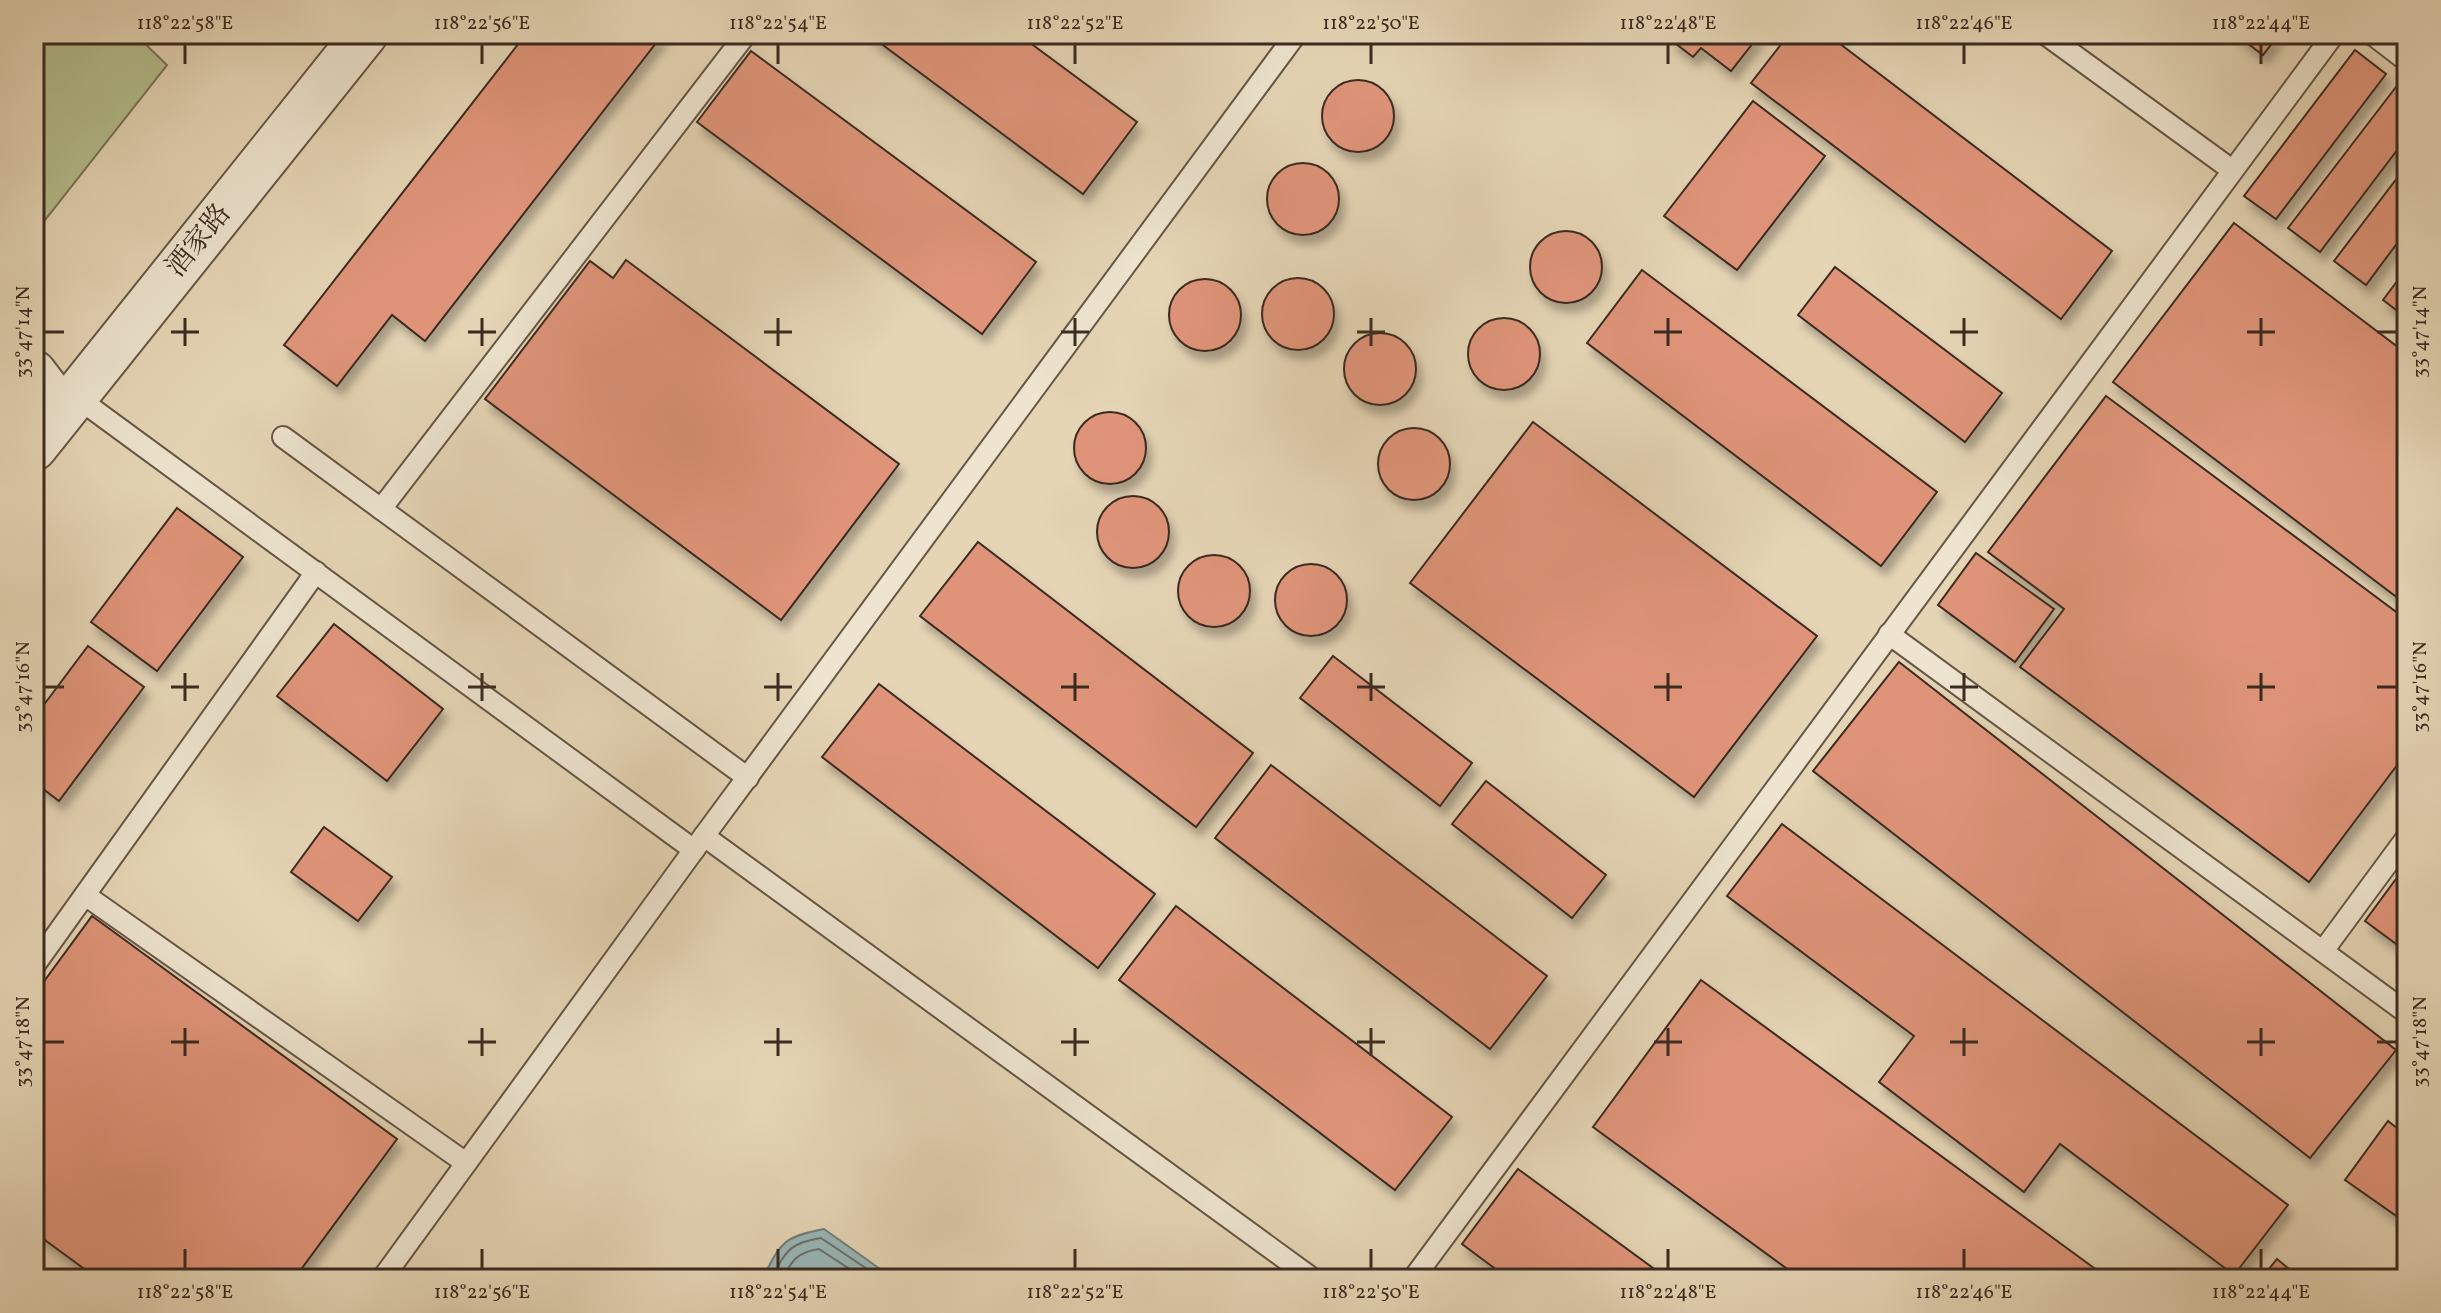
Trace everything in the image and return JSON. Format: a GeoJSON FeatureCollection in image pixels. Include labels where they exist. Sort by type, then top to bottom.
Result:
{"type":"FeatureCollection","features":[{"type":"Feature","properties":{"kind":"street","name":"酒家路"},"geometry":{"type":"LineString","coordinates":[[34,448],[365,34]]}},
{"type":"Feature","properties":{"kind":"street"},"geometry":{"type":"LineString","coordinates":[[34,373],[69,403]]}},
{"type":"Feature","properties":{"kind":"lane"},"geometry":{"type":"LineString","coordinates":[[381,509],[746,34]]}},
{"type":"Feature","properties":{"kind":"lane"},"geometry":{"type":"LineString","coordinates":[[382,1279],[699,843],[1296,34]]}},
{"type":"Feature","properties":{"kind":"lane"},"geometry":{"type":"LineString","coordinates":[[2045,34],[2232,170]]}},
{"type":"Feature","properties":{"kind":"lane"},"geometry":{"type":"LineString","coordinates":[[1413,1279],[2334,34]]}},
{"type":"Feature","properties":{"kind":"lane"},"geometry":{"type":"LineString","coordinates":[[2372,34],[2407,61]]}},
{"type":"Feature","properties":{"kind":"lane"},"geometry":{"type":"LineString","coordinates":[[69,403],[316,572],[1313,1279]]}},
{"type":"Feature","properties":{"kind":"lane"},"geometry":{"type":"LineString","coordinates":[[283,437],[748,778]]}},
{"type":"Feature","properties":{"kind":"lane"},"geometry":{"type":"LineString","coordinates":[[34,966],[316,572]]}},
{"type":"Feature","properties":{"kind":"lane"},"geometry":{"type":"LineString","coordinates":[[1889,634],[2407,1013]]}},
{"type":"Feature","properties":{"kind":"lane"},"geometry":{"type":"LineString","coordinates":[[2323,951],[2407,837]]}},
{"type":"Feature","properties":{"kind":"lane"},"geometry":{"type":"LineString","coordinates":[[85,895],[466,1163]]}},
{"type":"Feature","properties":{"kind":"green space"},"geometry":{"type":"Polygon","coordinates":[[[34,34],[135,34],[167,65],[34,234],[34,34]]]}},
{"type":"Feature","properties":{"kind":"water"},"geometry":{"type":"Polygon","coordinates":[[[824,1229],[894,1279],[762,1279],[784,1244],[799,1235],[824,1229]]]}},
{"type":"Feature","properties":{"kind":"building"},"geometry":{"type":"Polygon","coordinates":[[[526,34],[663,34],[425,341],[392,315],[337,386],[284,345],[526,34]]]}},
{"type":"Feature","properties":{"kind":"building"},"geometry":{"type":"Polygon","coordinates":[[[868,34],[1018,34],[1137,122],[1083,194],[868,34]]]}},
{"type":"Feature","properties":{"kind":"building"},"geometry":{"type":"Polygon","coordinates":[[[1676,34],[1760,34],[1731,71],[1701,48],[1693,57],[1671,40],[1676,34]]]}},
{"type":"Feature","properties":{"kind":"building"},"geometry":{"type":"Polygon","coordinates":[[[1789,34],[1827,34],[2112,251],[2061,319],[1751,83],[1789,34]]]}},
{"type":"Feature","properties":{"kind":"building"},"geometry":{"type":"Polygon","coordinates":[[[2235,34],[2279,34],[2263,55],[2235,34]]]}},
{"type":"Feature","properties":{"kind":"building"},"geometry":{"type":"Polygon","coordinates":[[[2355,50],[2386,74],[2276,219],[2244,196],[2355,50]]]}},
{"type":"Feature","properties":{"kind":"building"},"geometry":{"type":"Polygon","coordinates":[[[751,51],[1036,262],[982,334],[697,122],[751,51]]]}},
{"type":"Feature","properties":{"kind":"building"},"geometry":{"type":"Polygon","coordinates":[[[1358,80],[1378,86],[1388,96],[1394,116],[1388,136],[1378,146],[1358,152],[1338,146],[1328,136],[1322,116],[1328,96],[1338,86],[1358,80]]]}},
{"type":"Feature","properties":{"kind":"building"},"geometry":{"type":"Polygon","coordinates":[[[2399,83],[2407,88],[2407,137],[2320,252],[2288,228],[2399,83]]]}},
{"type":"Feature","properties":{"kind":"building"},"geometry":{"type":"Polygon","coordinates":[[[1753,101],[1825,156],[1737,270],[1664,216],[1753,101]]]}},
{"type":"Feature","properties":{"kind":"building"},"geometry":{"type":"Polygon","coordinates":[[[1303,163],[1323,169],[1333,179],[1339,199],[1333,219],[1323,229],[1303,235],[1283,229],[1273,219],[1267,199],[1273,179],[1283,169],[1303,163]]]}},
{"type":"Feature","properties":{"kind":"building"},"geometry":{"type":"Polygon","coordinates":[[[2407,165],[2407,230],[2366,285],[2334,261],[2407,165]]]}},
{"type":"Feature","properties":{"kind":"building"},"geometry":{"type":"Polygon","coordinates":[[[2234,223],[2407,354],[2407,605],[2113,382],[2234,223]]]}},
{"type":"Feature","properties":{"kind":"building"},"geometry":{"type":"Polygon","coordinates":[[[1566,231],[1586,237],[1596,247],[1602,267],[1596,287],[1586,297],[1566,303],[1546,297],[1536,287],[1530,267],[1536,247],[1546,237],[1566,231]]]}},
{"type":"Feature","properties":{"kind":"building"},"geometry":{"type":"Polygon","coordinates":[[[626,260],[899,464],[781,620],[485,399],[590,261],[613,278],[626,260]]]}},
{"type":"Feature","properties":{"kind":"building"},"geometry":{"type":"Polygon","coordinates":[[[1835,267],[2002,393],[1965,442],[1798,315],[1835,267]]]}},
{"type":"Feature","properties":{"kind":"building"},"geometry":{"type":"Polygon","coordinates":[[[2407,268],[2407,318],[2383,300],[2407,268]]]}},
{"type":"Feature","properties":{"kind":"building"},"geometry":{"type":"Polygon","coordinates":[[[1642,270],[1937,492],[1881,566],[1587,343],[1642,270]]]}},
{"type":"Feature","properties":{"kind":"building"},"geometry":{"type":"Polygon","coordinates":[[[1298,278],[1318,284],[1328,294],[1334,314],[1328,334],[1318,344],[1298,350],[1278,344],[1268,334],[1262,314],[1268,294],[1278,284],[1298,278]]]}},
{"type":"Feature","properties":{"kind":"building"},"geometry":{"type":"Polygon","coordinates":[[[1205,279],[1225,285],[1235,295],[1241,315],[1235,335],[1225,345],[1205,351],[1185,345],[1175,335],[1169,315],[1175,295],[1185,285],[1205,279]]]}},
{"type":"Feature","properties":{"kind":"building"},"geometry":{"type":"Polygon","coordinates":[[[1504,318],[1524,324],[1534,334],[1540,354],[1534,374],[1524,384],[1504,390],[1484,384],[1474,374],[1468,354],[1474,334],[1484,324],[1504,318]]]}},
{"type":"Feature","properties":{"kind":"building"},"geometry":{"type":"Polygon","coordinates":[[[1380,333],[1400,339],[1410,349],[1416,369],[1410,389],[1400,399],[1380,405],[1360,399],[1350,389],[1344,369],[1350,349],[1360,339],[1380,333]]]}},
{"type":"Feature","properties":{"kind":"building"},"geometry":{"type":"Polygon","coordinates":[[[2106,396],[2407,620],[2407,752],[2309,882],[2020,667],[2064,609],[1988,552],[2106,396]]]}},
{"type":"Feature","properties":{"kind":"building"},"geometry":{"type":"Polygon","coordinates":[[[1110,412],[1130,418],[1140,428],[1146,448],[1140,468],[1130,478],[1110,484],[1090,478],[1080,468],[1074,448],[1080,428],[1090,418],[1110,412]]]}},
{"type":"Feature","properties":{"kind":"building"},"geometry":{"type":"Polygon","coordinates":[[[1533,422],[1817,636],[1694,797],[1410,583],[1533,422]]]}},
{"type":"Feature","properties":{"kind":"building"},"geometry":{"type":"Polygon","coordinates":[[[1414,428],[1434,434],[1444,444],[1450,464],[1444,484],[1434,494],[1414,500],[1394,494],[1384,484],[1378,464],[1384,444],[1394,434],[1414,428]]]}},
{"type":"Feature","properties":{"kind":"building"},"geometry":{"type":"Polygon","coordinates":[[[1133,496],[1153,502],[1163,512],[1169,532],[1163,552],[1153,562],[1133,568],[1113,562],[1103,552],[1097,532],[1103,512],[1113,502],[1133,496]]]}},
{"type":"Feature","properties":{"kind":"building"},"geometry":{"type":"Polygon","coordinates":[[[177,508],[243,557],[157,671],[91,622],[177,508]]]}},
{"type":"Feature","properties":{"kind":"building"},"geometry":{"type":"Polygon","coordinates":[[[978,542],[1253,753],[1196,827],[920,616],[978,542]]]}},
{"type":"Feature","properties":{"kind":"building"},"geometry":{"type":"Polygon","coordinates":[[[1976,553],[2054,609],[2015,662],[1938,605],[1976,553]]]}},
{"type":"Feature","properties":{"kind":"building"},"geometry":{"type":"Polygon","coordinates":[[[1214,555],[1234,561],[1244,571],[1250,591],[1244,611],[1234,621],[1214,627],[1194,621],[1184,611],[1178,591],[1184,571],[1194,561],[1214,555]]]}},
{"type":"Feature","properties":{"kind":"building"},"geometry":{"type":"Polygon","coordinates":[[[1311,564],[1331,570],[1341,580],[1347,600],[1341,620],[1331,630],[1311,636],[1291,630],[1281,620],[1275,600],[1281,580],[1291,570],[1311,564]]]}},
{"type":"Feature","properties":{"kind":"building"},"geometry":{"type":"Polygon","coordinates":[[[334,624],[443,709],[387,781],[277,696],[334,624]]]}},
{"type":"Feature","properties":{"kind":"building"},"geometry":{"type":"Polygon","coordinates":[[[88,646],[144,687],[59,801],[34,782],[34,718],[88,646]]]}},
{"type":"Feature","properties":{"kind":"building"},"geometry":{"type":"Polygon","coordinates":[[[1333,656],[1472,763],[1440,806],[1300,698],[1333,656]]]}},
{"type":"Feature","properties":{"kind":"building"},"geometry":{"type":"Polygon","coordinates":[[[1899,662],[2396,1050],[2310,1158],[1813,771],[1899,662]]]}},
{"type":"Feature","properties":{"kind":"building"},"geometry":{"type":"Polygon","coordinates":[[[879,684],[1155,894],[1098,968],[822,757],[879,684]]]}},
{"type":"Feature","properties":{"kind":"building"},"geometry":{"type":"Polygon","coordinates":[[[1271,765],[1547,976],[1490,1049],[1215,838],[1271,765]]]}},
{"type":"Feature","properties":{"kind":"building"},"geometry":{"type":"Polygon","coordinates":[[[1486,781],[1606,875],[1572,918],[1452,824],[1486,781]]]}},
{"type":"Feature","properties":{"kind":"building"},"geometry":{"type":"Polygon","coordinates":[[[1782,824],[2288,1205],[2234,1275],[2060,1144],[2024,1192],[1879,1082],[1914,1036],[1727,896],[1782,824]]]}},
{"type":"Feature","properties":{"kind":"building"},"geometry":{"type":"Polygon","coordinates":[[[324,827],[392,877],[358,921],[291,872],[324,827]]]}},
{"type":"Feature","properties":{"kind":"building"},"geometry":{"type":"Polygon","coordinates":[[[2407,864],[2407,952],[2365,921],[2407,864]]]}},
{"type":"Feature","properties":{"kind":"building"},"geometry":{"type":"Polygon","coordinates":[[[1176,906],[1452,1117],[1395,1190],[1119,980],[1176,906]]]}},
{"type":"Feature","properties":{"kind":"building"},"geometry":{"type":"Polygon","coordinates":[[[92,916],[397,1139],[294,1279],[98,1279],[34,1232],[34,995],[92,916]]]}},
{"type":"Feature","properties":{"kind":"building"},"geometry":{"type":"Polygon","coordinates":[[[1701,980],[2109,1279],[1801,1279],[1593,1127],[1701,980]]]}},
{"type":"Feature","properties":{"kind":"building"},"geometry":{"type":"Polygon","coordinates":[[[2388,1121],[2407,1136],[2405,1222],[2345,1180],[2388,1121]]]}},
{"type":"Feature","properties":{"kind":"building"},"geometry":{"type":"Polygon","coordinates":[[[1518,1169],[1668,1279],[1509,1279],[1462,1244],[1518,1169]]]}},
{"type":"Feature","properties":{"kind":"building"},"geometry":{"type":"Polygon","coordinates":[[[2277,1259],[2301,1279],[2261,1279],[2277,1259]]]}},
{"type":"Feature","properties":{"kind":"building"},"geometry":{"type":"Polygon","coordinates":[[[1113,1270],[1124,1279],[1106,1279],[1113,1270]]]}}]}
